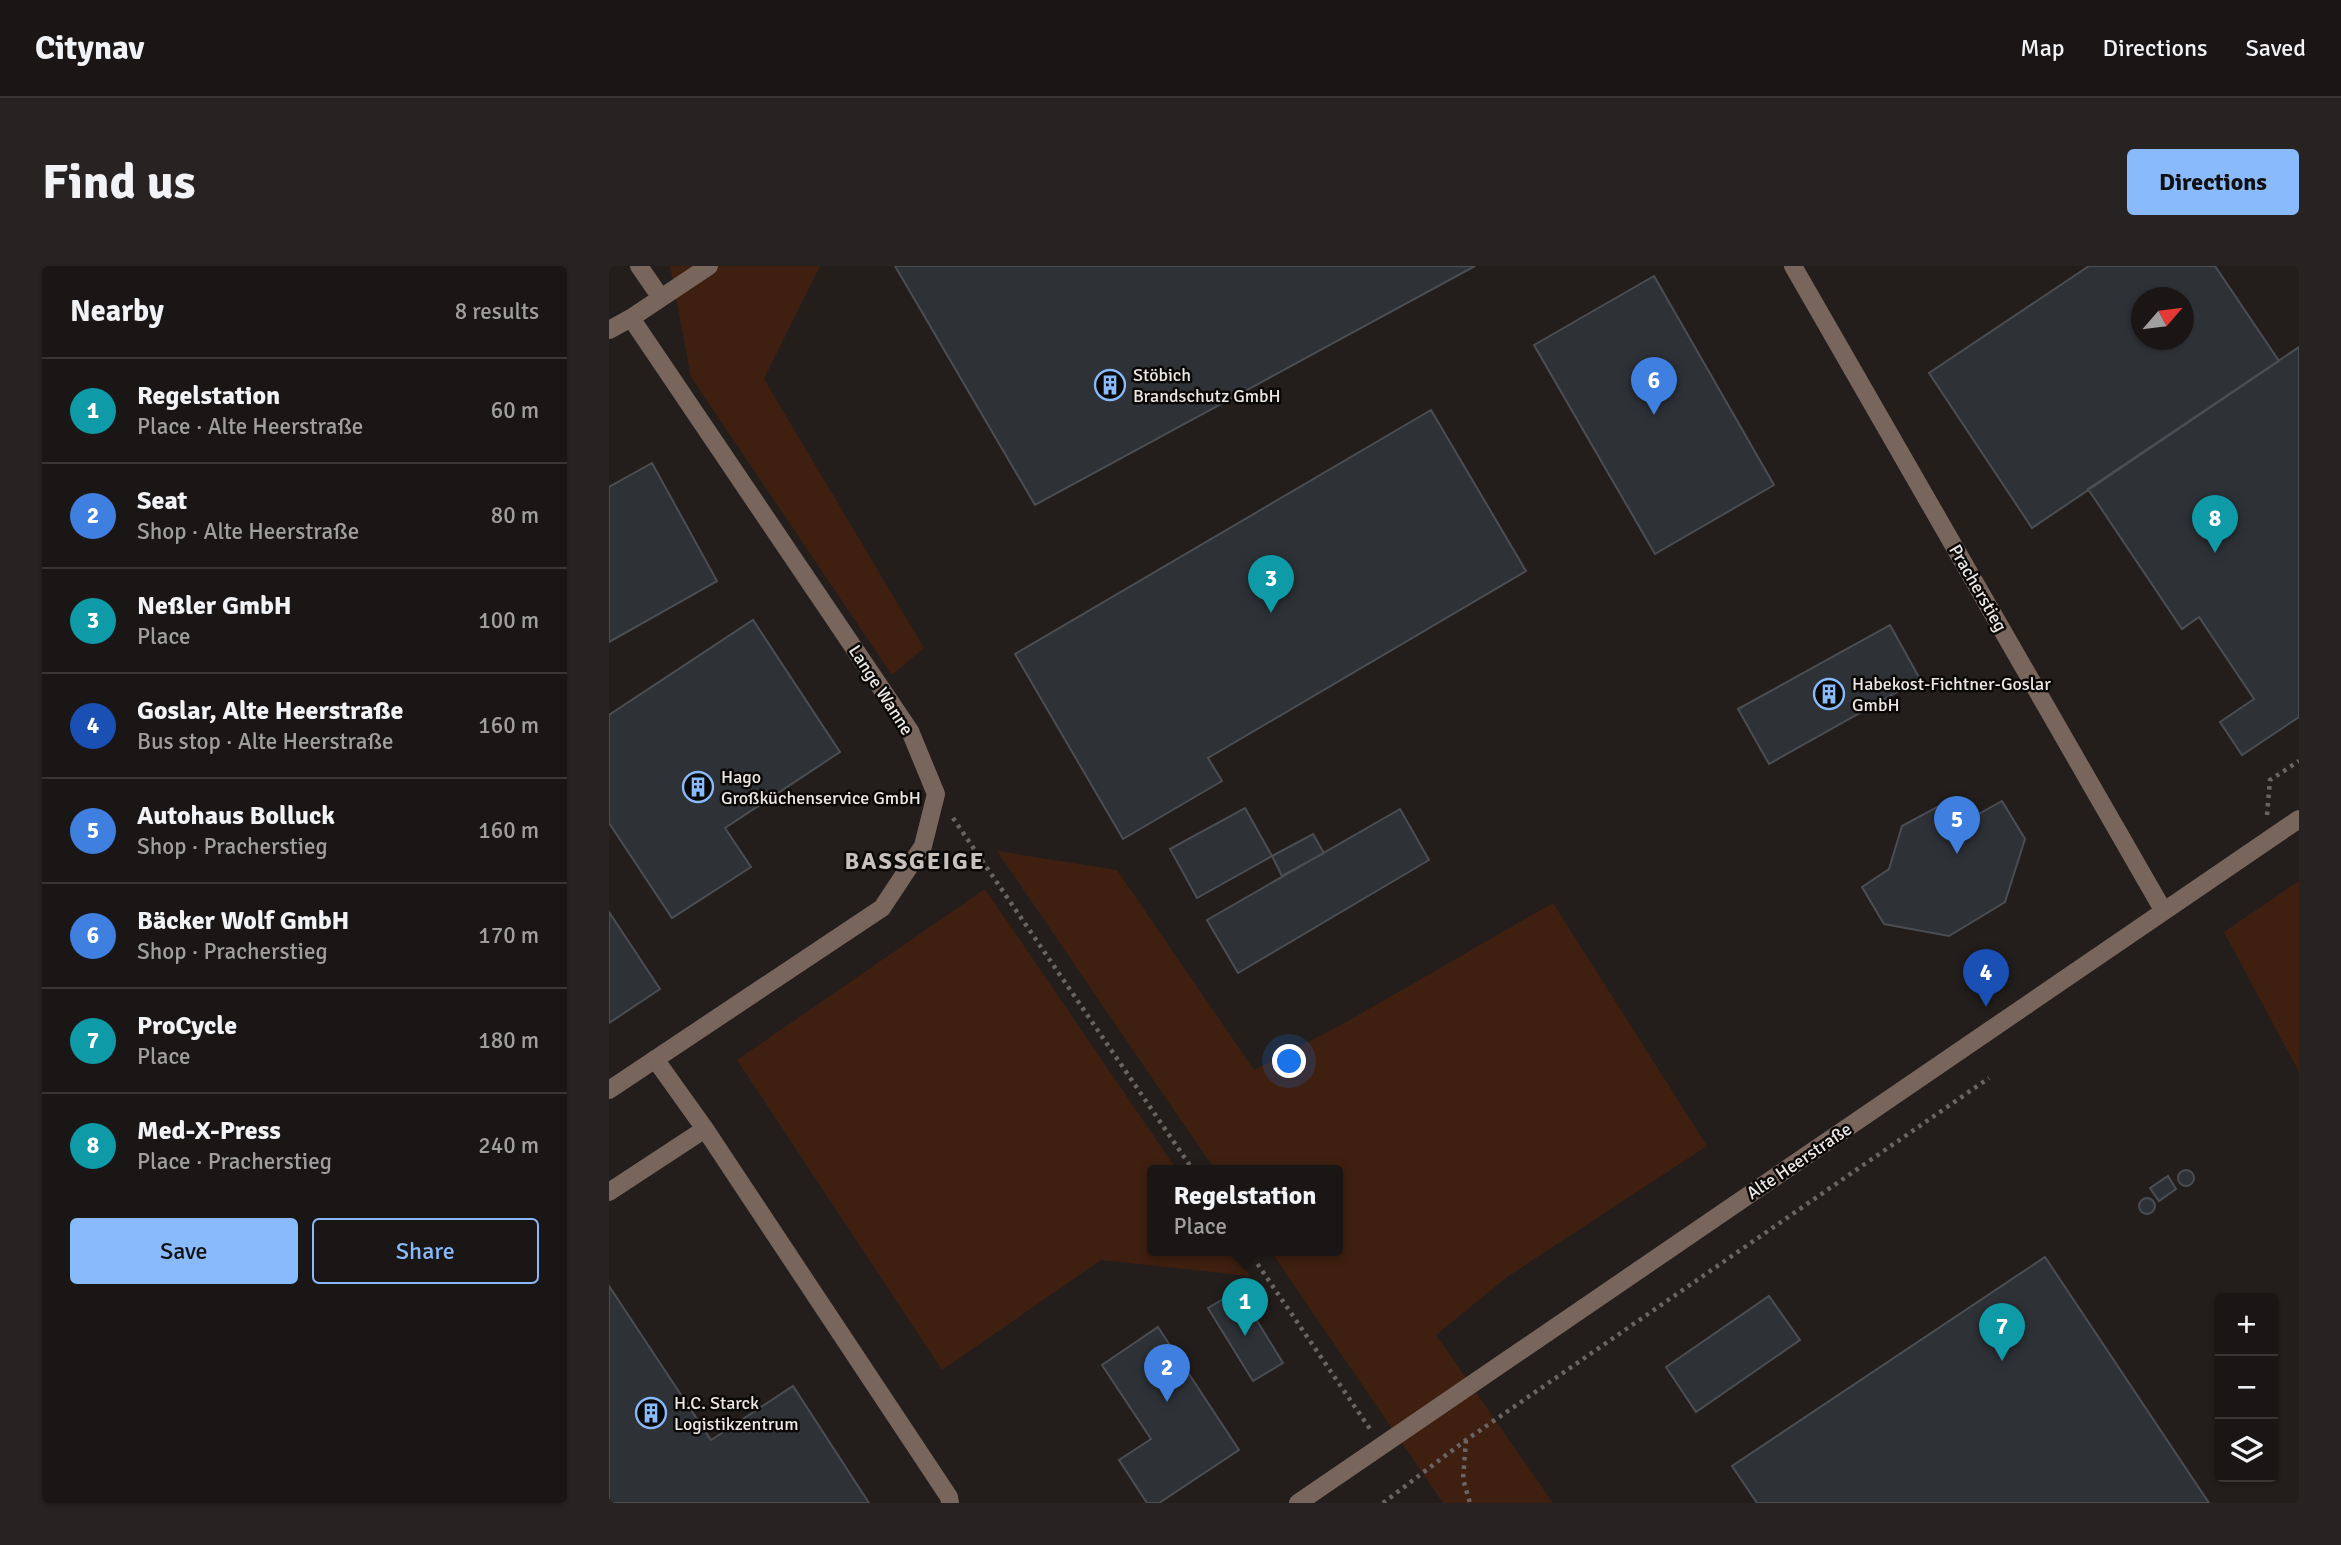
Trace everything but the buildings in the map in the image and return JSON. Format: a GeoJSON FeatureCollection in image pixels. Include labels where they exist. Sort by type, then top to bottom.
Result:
{"type":"FeatureCollection","features":[{"type":"Feature","properties":{"kind":"street"},"geometry":{"type":"LineString","coordinates":[[639,266],[661,298]]}},
{"type":"Feature","properties":{"kind":"street"},"geometry":{"type":"LineString","coordinates":[[609,330],[709,266]]}},
{"type":"Feature","properties":{"kind":"street","name":"Pracherstieg"},"geometry":{"type":"LineString","coordinates":[[1793,266],[2163,910]]}},
{"type":"Feature","properties":{"kind":"street","name":"Lange Wanne"},"geometry":{"type":"LineString","coordinates":[[631,318],[910,731],[936,794]]}},
{"type":"Feature","properties":{"kind":"street"},"geometry":{"type":"LineString","coordinates":[[609,1090],[882,908],[923,846],[936,794]]}},
{"type":"Feature","properties":{"kind":"street","name":"Alte Heerstraße"},"geometry":{"type":"LineString","coordinates":[[1298,1503],[2299,819]]}},
{"type":"Feature","properties":{"kind":"street"},"geometry":{"type":"LineString","coordinates":[[655,1059],[705,1129],[949,1497],[950,1503]]}},
{"type":"Feature","properties":{"kind":"street"},"geometry":{"type":"LineString","coordinates":[[609,1192],[705,1129]]}},
{"type":"Feature","properties":{"kind":"path"},"geometry":{"type":"LineString","coordinates":[[2263,842],[2270,780],[2299,761]]}},
{"type":"Feature","properties":{"kind":"path"},"geometry":{"type":"LineString","coordinates":[[936,794],[1190,1165]]}},
{"type":"Feature","properties":{"kind":"path"},"geometry":{"type":"LineString","coordinates":[[1384,1503],[1466,1440],[1989,1078]]}},
{"type":"Feature","properties":{"kind":"path"},"geometry":{"type":"LineString","coordinates":[[1252,1256],[1382,1447]]}},
{"type":"Feature","properties":{"kind":"path"},"geometry":{"type":"LineString","coordinates":[[1466,1440],[1463,1479],[1471,1503]]}},
{"type":"Feature","properties":{"kind":"shaded area"},"geometry":{"type":"Polygon","coordinates":[[[670,266],[820,266],[764,379],[924,648],[892,675],[691,377],[670,266]]]}},
{"type":"Feature","properties":{"kind":"shaded area"},"geometry":{"type":"Polygon","coordinates":[[[997,851],[1117,870],[1254,1070],[1341,1025],[1553,903],[1707,1146],[1507,1277],[1436,1335],[1553,1503],[1443,1503],[1274,1256],[1343,1256],[1343,1165],[1212,1165],[997,851]]]}},
{"type":"Feature","properties":{"kind":"shaded area"},"geometry":{"type":"Polygon","coordinates":[[[2299,881],[2299,1072],[2224,932],[2299,881]]]}},
{"type":"Feature","properties":{"kind":"shaded area"},"geometry":{"type":"Polygon","coordinates":[[[985,889],[1174,1165],[1147,1165],[1147,1256],[1236,1256],[1250,1276],[1101,1260],[942,1370],[737,1060],[985,889]]]}},
{"type":"Feature","properties":{"kind":"place","name":"Stöbich Brandschutz GmbH"},"geometry":{"type":"Point","coordinates":[1110,385]}},
{"type":"Feature","properties":{"kind":"place","name":"Bäcker Wolf GmbH"},"geometry":{"type":"Point","coordinates":[1654,415]}},
{"type":"Feature","properties":{"kind":"place","name":"Med-X-Press"},"geometry":{"type":"Point","coordinates":[2215,553]}},
{"type":"Feature","properties":{"kind":"place","name":"Neßler GmbH"},"geometry":{"type":"Point","coordinates":[1271,613]}},
{"type":"Feature","properties":{"kind":"place","name":"Habekost-Fichtner-Goslar GmbH"},"geometry":{"type":"Point","coordinates":[1829,694]}},
{"type":"Feature","properties":{"kind":"place","name":"Hago Großküchenservice GmbH"},"geometry":{"type":"Point","coordinates":[698,787]}},
{"type":"Feature","properties":{"kind":"place","name":"Autohaus Bolluck"},"geometry":{"type":"Point","coordinates":[1957,854]}},
{"type":"Feature","properties":{"kind":"place","name":"Goslar, Alte Heerstraße"},"geometry":{"type":"Point","coordinates":[1986,1007]}},
{"type":"Feature","properties":{"kind":"place","name":"Regelstation"},"geometry":{"type":"Point","coordinates":[1245,1336]}},
{"type":"Feature","properties":{"kind":"place","name":"ProCycle"},"geometry":{"type":"Point","coordinates":[2002,1361]}},
{"type":"Feature","properties":{"kind":"place","name":"Seat"},"geometry":{"type":"Point","coordinates":[1167,1402]}},
{"type":"Feature","properties":{"kind":"place","name":"H.C. Starck Logistikzentrum"},"geometry":{"type":"Point","coordinates":[651,1413]}},
{"type":"Feature","properties":{"kind":"district","name":"BASSGEIGE"},"geometry":{"type":"Point","coordinates":[915,861]}}]}
